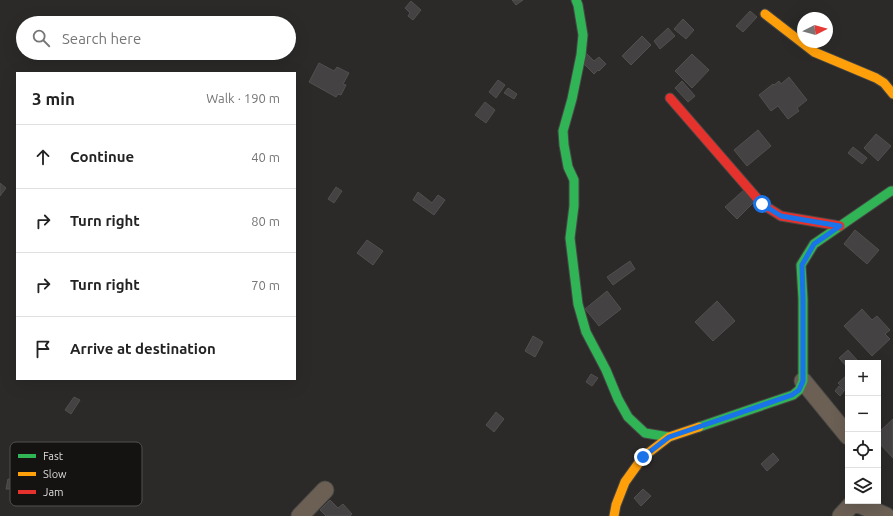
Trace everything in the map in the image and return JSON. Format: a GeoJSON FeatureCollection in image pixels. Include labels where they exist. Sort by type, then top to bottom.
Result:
{"type":"FeatureCollection","features":[{"type":"Feature","properties":{"kind":"street"},"geometry":{"type":"LineString","coordinates":[[576,0],[583,35],[581,55],[572,99],[563,131],[568,167],[574,180],[574,206],[570,238],[578,304],[586,332],[628,417],[645,433],[669,437]]}},
{"type":"Feature","properties":{"kind":"street"},"geometry":{"type":"LineString","coordinates":[[765,14],[814,52],[876,78],[884,83],[893,94]]}},
{"type":"Feature","properties":{"kind":"street"},"geometry":{"type":"LineString","coordinates":[[670,98],[762,204],[781,216],[840,226]]}},
{"type":"Feature","properties":{"kind":"street"},"geometry":{"type":"LineString","coordinates":[[614,516],[616,505],[625,482],[643,457],[669,437],[792,395],[799,390],[803,381],[802,265],[814,244],[893,191]]}},
{"type":"Feature","properties":{"kind":"street"},"geometry":{"type":"LineString","coordinates":[[803,381],[845,432]]}},
{"type":"Feature","properties":{"kind":"street"},"geometry":{"type":"LineString","coordinates":[[300,516],[325,490]]}},
{"type":"Feature","properties":{"kind":"street"},"geometry":{"type":"LineString","coordinates":[[841,516],[853,504]]}},
{"type":"Feature","properties":{"kind":"street"},"geometry":{"type":"LineString","coordinates":[[859,504],[886,516]]}},
{"type":"Feature","properties":{"kind":"building"},"geometry":{"type":"Polygon","coordinates":[[[512,0],[523,0],[516,5],[512,0]]]}},
{"type":"Feature","properties":{"kind":"building"},"geometry":{"type":"Polygon","coordinates":[[[411,1],[421,10],[413,20],[408,16],[410,13],[405,8],[411,1]]]}},
{"type":"Feature","properties":{"kind":"building"},"geometry":{"type":"Polygon","coordinates":[[[750,11],[757,17],[743,32],[736,26],[750,11]]]}},
{"type":"Feature","properties":{"kind":"building"},"geometry":{"type":"Polygon","coordinates":[[[683,19],[694,30],[686,39],[674,29],[683,19]]]}},
{"type":"Feature","properties":{"kind":"building"},"geometry":{"type":"Polygon","coordinates":[[[668,28],[675,36],[660,49],[654,41],[668,28]]]}},
{"type":"Feature","properties":{"kind":"building"},"geometry":{"type":"Polygon","coordinates":[[[642,36],[651,45],[631,65],[622,56],[642,36]]]}},
{"type":"Feature","properties":{"kind":"building"},"geometry":{"type":"Polygon","coordinates":[[[585,52],[594,61],[599,57],[606,64],[594,74],[579,59],[585,52]]]}},
{"type":"Feature","properties":{"kind":"building"},"geometry":{"type":"Polygon","coordinates":[[[692,54],[709,70],[692,88],[675,71],[692,54]]]}},
{"type":"Feature","properties":{"kind":"building"},"geometry":{"type":"Polygon","coordinates":[[[319,63],[334,71],[337,67],[349,73],[343,84],[346,85],[341,95],[338,94],[336,97],[309,82],[319,63]]]}},
{"type":"Feature","properties":{"kind":"building"},"geometry":{"type":"Polygon","coordinates":[[[789,77],[807,100],[797,108],[799,111],[788,119],[778,106],[771,111],[759,95],[773,84],[774,85],[779,81],[781,84],[789,77]]]}},
{"type":"Feature","properties":{"kind":"building"},"geometry":{"type":"Polygon","coordinates":[[[498,80],[505,85],[496,98],[489,92],[498,80]]]}},
{"type":"Feature","properties":{"kind":"building"},"geometry":{"type":"Polygon","coordinates":[[[682,81],[695,96],[688,102],[675,88],[682,81]]]}},
{"type":"Feature","properties":{"kind":"building"},"geometry":{"type":"Polygon","coordinates":[[[508,88],[517,94],[514,99],[504,93],[508,88]]]}},
{"type":"Feature","properties":{"kind":"building"},"geometry":{"type":"Polygon","coordinates":[[[485,102],[495,110],[486,123],[475,115],[485,102]]]}},
{"type":"Feature","properties":{"kind":"building"},"geometry":{"type":"Polygon","coordinates":[[[758,130],[771,146],[747,166],[734,150],[758,130]]]}},
{"type":"Feature","properties":{"kind":"building"},"geometry":{"type":"Polygon","coordinates":[[[876,134],[891,146],[878,161],[864,148],[876,134]]]}},
{"type":"Feature","properties":{"kind":"building"},"geometry":{"type":"Polygon","coordinates":[[[853,147],[867,158],[862,164],[848,153],[853,147]]]}},
{"type":"Feature","properties":{"kind":"building"},"geometry":{"type":"Polygon","coordinates":[[[0,183],[6,188],[0,196],[0,183]]]}},
{"type":"Feature","properties":{"kind":"building"},"geometry":{"type":"Polygon","coordinates":[[[336,187],[342,191],[334,203],[328,199],[336,187]]]}},
{"type":"Feature","properties":{"kind":"building"},"geometry":{"type":"Polygon","coordinates":[[[745,189],[756,200],[737,219],[725,207],[745,189]]]}},
{"type":"Feature","properties":{"kind":"building"},"geometry":{"type":"Polygon","coordinates":[[[418,192],[432,203],[438,195],[445,200],[434,215],[413,200],[418,192]]]}},
{"type":"Feature","properties":{"kind":"building"},"geometry":{"type":"Polygon","coordinates":[[[855,230],[879,250],[867,264],[844,244],[855,230]]]}},
{"type":"Feature","properties":{"kind":"building"},"geometry":{"type":"Polygon","coordinates":[[[367,240],[383,251],[373,265],[357,253],[367,240]]]}},
{"type":"Feature","properties":{"kind":"building"},"geometry":{"type":"Polygon","coordinates":[[[630,261],[635,269],[613,285],[607,277],[630,261]]]}},
{"type":"Feature","properties":{"kind":"building"},"geometry":{"type":"Polygon","coordinates":[[[607,291],[621,309],[599,326],[585,309],[607,291]]]}},
{"type":"Feature","properties":{"kind":"building"},"geometry":{"type":"Polygon","coordinates":[[[717,301],[735,321],[713,341],[695,322],[717,301]]]}},
{"type":"Feature","properties":{"kind":"building"},"geometry":{"type":"Polygon","coordinates":[[[862,309],[872,320],[877,316],[890,330],[885,334],[890,339],[872,356],[844,326],[862,309]]]}},
{"type":"Feature","properties":{"kind":"building"},"geometry":{"type":"Polygon","coordinates":[[[533,336],[543,342],[535,357],[525,351],[533,336]]]}},
{"type":"Feature","properties":{"kind":"building"},"geometry":{"type":"Polygon","coordinates":[[[848,350],[857,360],[845,360],[845,365],[839,358],[848,350]]]}},
{"type":"Feature","properties":{"kind":"building"},"geometry":{"type":"Polygon","coordinates":[[[591,374],[598,378],[592,386],[586,382],[591,374]]]}},
{"type":"Feature","properties":{"kind":"building"},"geometry":{"type":"Polygon","coordinates":[[[845,377],[845,391],[838,383],[845,377]]]}},
{"type":"Feature","properties":{"kind":"building"},"geometry":{"type":"Polygon","coordinates":[[[839,386],[844,391],[840,396],[835,391],[839,386]]]}},
{"type":"Feature","properties":{"kind":"building"},"geometry":{"type":"Polygon","coordinates":[[[74,397],[80,400],[71,414],[65,410],[74,397]]]}},
{"type":"Feature","properties":{"kind":"building"},"geometry":{"type":"Polygon","coordinates":[[[496,412],[504,419],[494,432],[486,425],[496,412]]]}},
{"type":"Feature","properties":{"kind":"building"},"geometry":{"type":"Polygon","coordinates":[[[893,419],[893,458],[881,445],[881,430],[893,419]]]}},
{"type":"Feature","properties":{"kind":"building"},"geometry":{"type":"Polygon","coordinates":[[[773,453],[779,460],[767,471],[761,464],[773,453]]]}},
{"type":"Feature","properties":{"kind":"building"},"geometry":{"type":"Polygon","coordinates":[[[8,479],[10,479],[10,489],[6,489],[8,479]]]}},
{"type":"Feature","properties":{"kind":"building"},"geometry":{"type":"Polygon","coordinates":[[[643,489],[651,496],[641,506],[634,498],[643,489]]]}},
{"type":"Feature","properties":{"kind":"building"},"geometry":{"type":"Polygon","coordinates":[[[330,500],[338,508],[343,504],[352,514],[350,516],[326,516],[320,510],[330,500]]]}},
{"type":"Feature","properties":{"kind":"traffic: fast"},"geometry":{"type":"LineString","coordinates":[[576,0],[583,35],[581,55],[572,99],[563,131],[568,167],[574,180],[574,206],[570,238],[578,304],[586,332],[628,417],[645,433],[669,437]]}},
{"type":"Feature","properties":{"kind":"traffic: fast"},"geometry":{"type":"LineString","coordinates":[[699,427],[793,395],[799,390],[803,381],[803,299],[801,265],[814,244],[893,191]]}},
{"type":"Feature","properties":{"kind":"traffic: slow"},"geometry":{"type":"LineString","coordinates":[[765,14],[814,52],[876,78],[884,83],[893,94]]}},
{"type":"Feature","properties":{"kind":"traffic: slow"},"geometry":{"type":"LineString","coordinates":[[614,516],[616,505],[625,482],[643,457],[669,437],[699,427]]}},
{"type":"Feature","properties":{"kind":"traffic: jam"},"geometry":{"type":"LineString","coordinates":[[670,98],[762,204],[781,216],[840,226]]}},
{"type":"Feature","properties":{"kind":"route"},"geometry":{"type":"LineString","coordinates":[[643,457],[669,437],[792,395],[799,390],[803,381],[802,265],[814,244],[840,226],[781,216],[762,204]]}}]}
